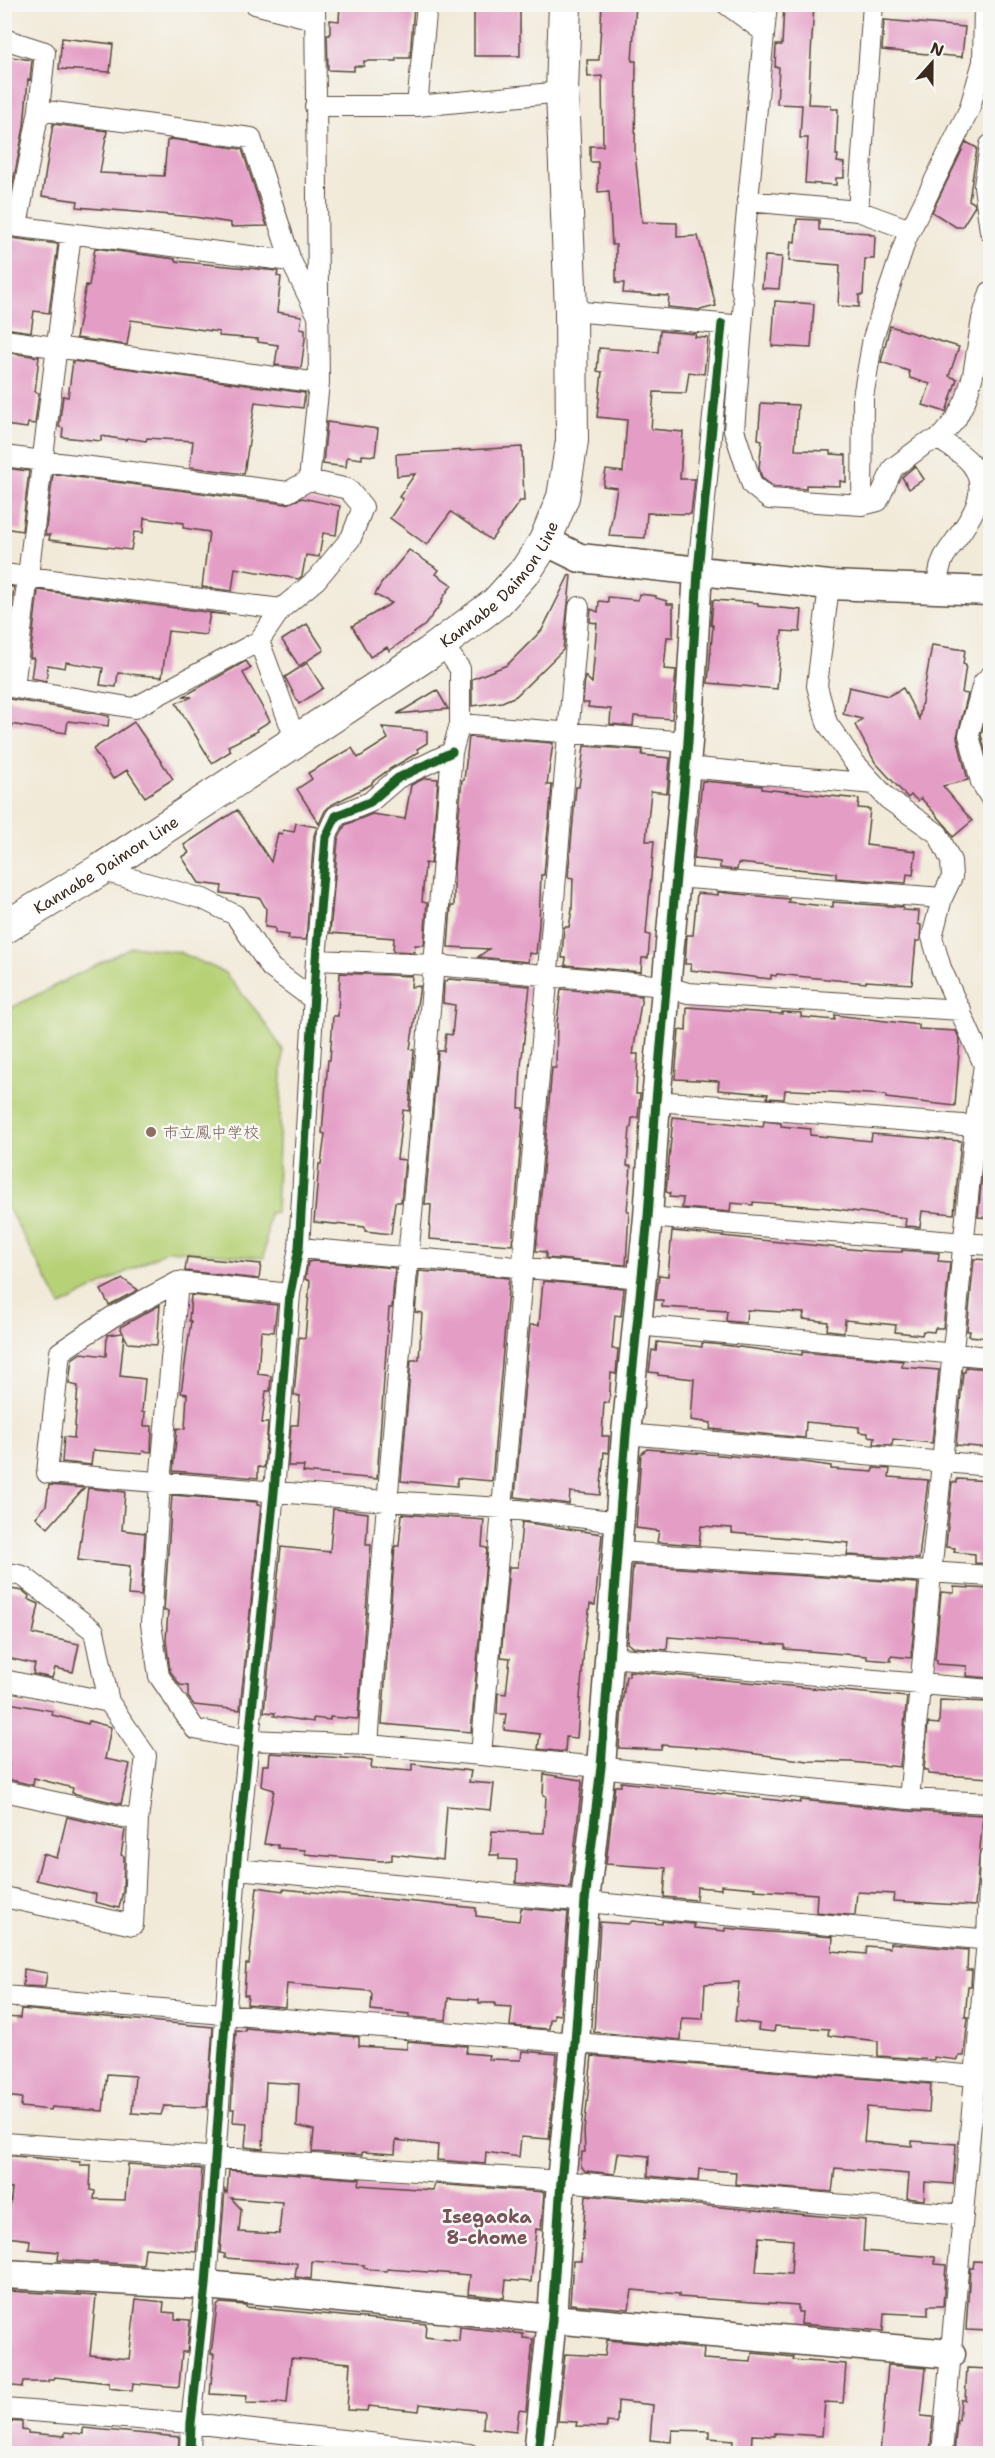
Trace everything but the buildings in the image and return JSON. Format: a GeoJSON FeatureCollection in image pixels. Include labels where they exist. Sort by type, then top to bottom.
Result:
{"type":"FeatureCollection","features":[{"type":"Feature","properties":{"kind":"main road","name":"Kannabe Daimon Line"},"geometry":{"type":"LineString","coordinates":[[4,928],[100,870],[442,643],[496,603],[527,569],[545,541],[563,497],[572,441],[571,311],[562,92],[565,4]]}},
{"type":"Feature","properties":{"kind":"street"},"geometry":{"type":"LineString","coordinates":[[255,4],[314,12],[319,383],[309,480]]}},
{"type":"Feature","properties":{"kind":"street"},"geometry":{"type":"LineString","coordinates":[[417,106],[427,4]]}},
{"type":"Feature","properties":{"kind":"street"},"geometry":{"type":"LineString","coordinates":[[726,4],[764,32]]}},
{"type":"Feature","properties":{"kind":"street"},"geometry":{"type":"LineString","coordinates":[[767,4],[740,283],[744,301],[734,430],[752,485],[769,499],[862,505],[878,501],[893,468],[925,444],[939,439],[956,419],[966,399],[973,375],[982,319],[990,292]]}},
{"type":"Feature","properties":{"kind":"street"},"geometry":{"type":"LineString","coordinates":[[858,211],[873,4]]}},
{"type":"Feature","properties":{"kind":"street"},"geometry":{"type":"LineString","coordinates":[[862,505],[863,398],[866,369],[886,298],[910,230],[987,70],[984,4]]}},
{"type":"Feature","properties":{"kind":"street"},"geometry":{"type":"LineString","coordinates":[[4,39],[45,52],[39,110],[11,226],[291,261]]}},
{"type":"Feature","properties":{"kind":"street"},"geometry":{"type":"LineString","coordinates":[[315,106],[417,106],[562,92]]}},
{"type":"Feature","properties":{"kind":"street"},"geometry":{"type":"LineString","coordinates":[[39,110],[251,138],[291,261],[319,318]]}},
{"type":"Feature","properties":{"kind":"street"},"geometry":{"type":"LineString","coordinates":[[990,146],[984,186],[990,231]]}},
{"type":"Feature","properties":{"kind":"street"},"geometry":{"type":"LineString","coordinates":[[747,201],[858,211],[910,230]]}},
{"type":"Feature","properties":{"kind":"street"},"geometry":{"type":"LineString","coordinates":[[4,456],[42,461],[288,492],[309,480],[348,489],[363,507],[351,538],[316,580],[281,609],[259,641],[134,708],[9,686],[42,461],[71,234]]}},
{"type":"Feature","properties":{"kind":"street"},"geometry":{"type":"LineString","coordinates":[[571,311],[742,326]]}},
{"type":"Feature","properties":{"kind":"street"},"geometry":{"type":"LineString","coordinates":[[538,2454],[552,2319],[561,2181],[575,2043],[585,1900],[601,1767],[619,1552],[626,1434],[648,1217],[665,986],[686,754],[698,571],[722,324]]}},
{"type":"Feature","properties":{"kind":"street"},"geometry":{"type":"LineString","coordinates":[[4,340],[319,383]]}},
{"type":"Feature","properties":{"kind":"street"},"geometry":{"type":"LineString","coordinates":[[936,589],[938,572],[943,559],[971,517],[980,490],[978,475],[972,465],[961,454],[939,439]]}},
{"type":"Feature","properties":{"kind":"street"},"geometry":{"type":"LineString","coordinates":[[545,541],[580,558],[829,585],[990,591]]}},
{"type":"Feature","properties":{"kind":"street"},"geometry":{"type":"LineString","coordinates":[[4,574],[281,609]]}},
{"type":"Feature","properties":{"kind":"street"},"geometry":{"type":"LineString","coordinates":[[829,585],[817,686],[827,723],[854,762],[888,799],[938,834],[951,861],[952,877],[942,898],[932,937],[941,968],[987,1069],[975,1126],[909,1798]]}},
{"type":"Feature","properties":{"kind":"street"},"geometry":{"type":"LineString","coordinates":[[481,1755],[579,607]]}},
{"type":"Feature","properties":{"kind":"street"},"geometry":{"type":"LineString","coordinates":[[259,641],[296,741]]}},
{"type":"Feature","properties":{"kind":"street"},"geometry":{"type":"LineString","coordinates":[[368,1745],[386,1501],[410,1258],[452,752],[460,724],[460,669],[442,643]]}},
{"type":"Feature","properties":{"kind":"street"},"geometry":{"type":"LineString","coordinates":[[990,676],[983,683],[969,735],[981,782],[990,797]]}},
{"type":"Feature","properties":{"kind":"street"},"geometry":{"type":"LineString","coordinates":[[460,724],[568,732],[686,754],[874,784]]}},
{"type":"Feature","properties":{"kind":"street"},"geometry":{"type":"LineString","coordinates":[[190,2454],[216,2158],[236,1869],[274,1492],[290,1294],[299,1248],[316,960],[326,837],[336,816],[370,802],[399,778],[452,752]]}},
{"type":"Feature","properties":{"kind":"street"},"geometry":{"type":"LineString","coordinates":[[100,870],[203,899],[235,915],[271,968],[314,1000]]}},
{"type":"Feature","properties":{"kind":"street"},"geometry":{"type":"LineString","coordinates":[[675,877],[942,898]]}},
{"type":"Feature","properties":{"kind":"street"},"geometry":{"type":"LineString","coordinates":[[316,960],[434,965],[547,975],[665,986],[688,993],[961,1010]]}},
{"type":"Feature","properties":{"kind":"street"},"geometry":{"type":"LineString","coordinates":[[656,1101],[975,1126]]}},
{"type":"Feature","properties":{"kind":"street"},"geometry":{"type":"LineString","coordinates":[[648,1217],[990,1245]]}},
{"type":"Feature","properties":{"kind":"street"},"geometry":{"type":"LineString","coordinates":[[299,1248],[642,1278]]}},
{"type":"Feature","properties":{"kind":"street"},"geometry":{"type":"LineString","coordinates":[[290,1294],[178,1282],[112,1317],[60,1352],[47,1473],[386,1501],[502,1508],[619,1522]]}},
{"type":"Feature","properties":{"kind":"street"},"geometry":{"type":"LineString","coordinates":[[178,1282],[160,1483],[151,1624],[159,1676],[195,1729],[250,1740],[368,1745],[909,1798],[990,1803]]}},
{"type":"Feature","properties":{"kind":"street"},"geometry":{"type":"LineString","coordinates":[[636,1325],[990,1357]]}},
{"type":"Feature","properties":{"kind":"street"},"geometry":{"type":"LineString","coordinates":[[626,1434],[990,1466]]}},
{"type":"Feature","properties":{"kind":"street"},"geometry":{"type":"LineString","coordinates":[[619,1552],[990,1576]]}},
{"type":"Feature","properties":{"kind":"street"},"geometry":{"type":"LineString","coordinates":[[4,1572],[22,1576],[94,1631],[109,1702],[146,1756],[138,1820],[133,1924],[4,1897]]}},
{"type":"Feature","properties":{"kind":"street"},"geometry":{"type":"LineString","coordinates":[[609,1657],[990,1690]]}},
{"type":"Feature","properties":{"kind":"street"},"geometry":{"type":"LineString","coordinates":[[4,1680],[109,1702]]}},
{"type":"Feature","properties":{"kind":"street"},"geometry":{"type":"LineString","coordinates":[[4,1791],[138,1820]]}},
{"type":"Feature","properties":{"kind":"street"},"geometry":{"type":"LineString","coordinates":[[942,2454],[963,2215],[983,2076],[990,1857]]}},
{"type":"Feature","properties":{"kind":"street"},"geometry":{"type":"LineString","coordinates":[[236,1869],[585,1900],[989,1940]]}},
{"type":"Feature","properties":{"kind":"street"},"geometry":{"type":"LineString","coordinates":[[4,1996],[225,2012],[983,2076]]}},
{"type":"Feature","properties":{"kind":"street"},"geometry":{"type":"LineString","coordinates":[[4,2143],[561,2181],[963,2215]]}},
{"type":"Feature","properties":{"kind":"street"},"geometry":{"type":"LineString","coordinates":[[4,2274],[206,2285],[552,2319],[951,2354]]}},
{"type":"Feature","properties":{"kind":"street"},"geometry":{"type":"LineString","coordinates":[[4,2409],[191,2423],[469,2454]]}},
{"type":"Feature","properties":{"kind":"green space","name":"市立鳳中学校"},"geometry":{"type":"Polygon","coordinates":[[[133,946],[179,952],[224,972],[258,1013],[283,1050],[276,1212],[269,1213],[264,1258],[168,1250],[61,1306],[5,1202],[5,1011],[133,946]]]}},
{"type":"Feature","properties":{"kind":"cycle path"},"geometry":{"type":"LineString","coordinates":[[538,2454],[552,2319],[561,2181],[575,2043],[585,1901],[601,1767],[626,1434],[648,1217],[688,742],[698,571],[722,324]]}},
{"type":"Feature","properties":{"kind":"cycle path"},"geometry":{"type":"LineString","coordinates":[[190,2454],[191,2423],[206,2285],[236,1869],[274,1492],[290,1294],[299,1248],[316,960],[326,837],[336,816],[370,802],[398,778],[452,752]]}},
{"type":"Feature","properties":{"kind":"place","name":"市立鳳中学校"},"geometry":{"type":"Point","coordinates":[151,1132]}},
{"type":"Feature","properties":{"kind":"district","name":"Isegaoka 8-chome"},"geometry":{"type":"Point","coordinates":[487,2227]}}]}
